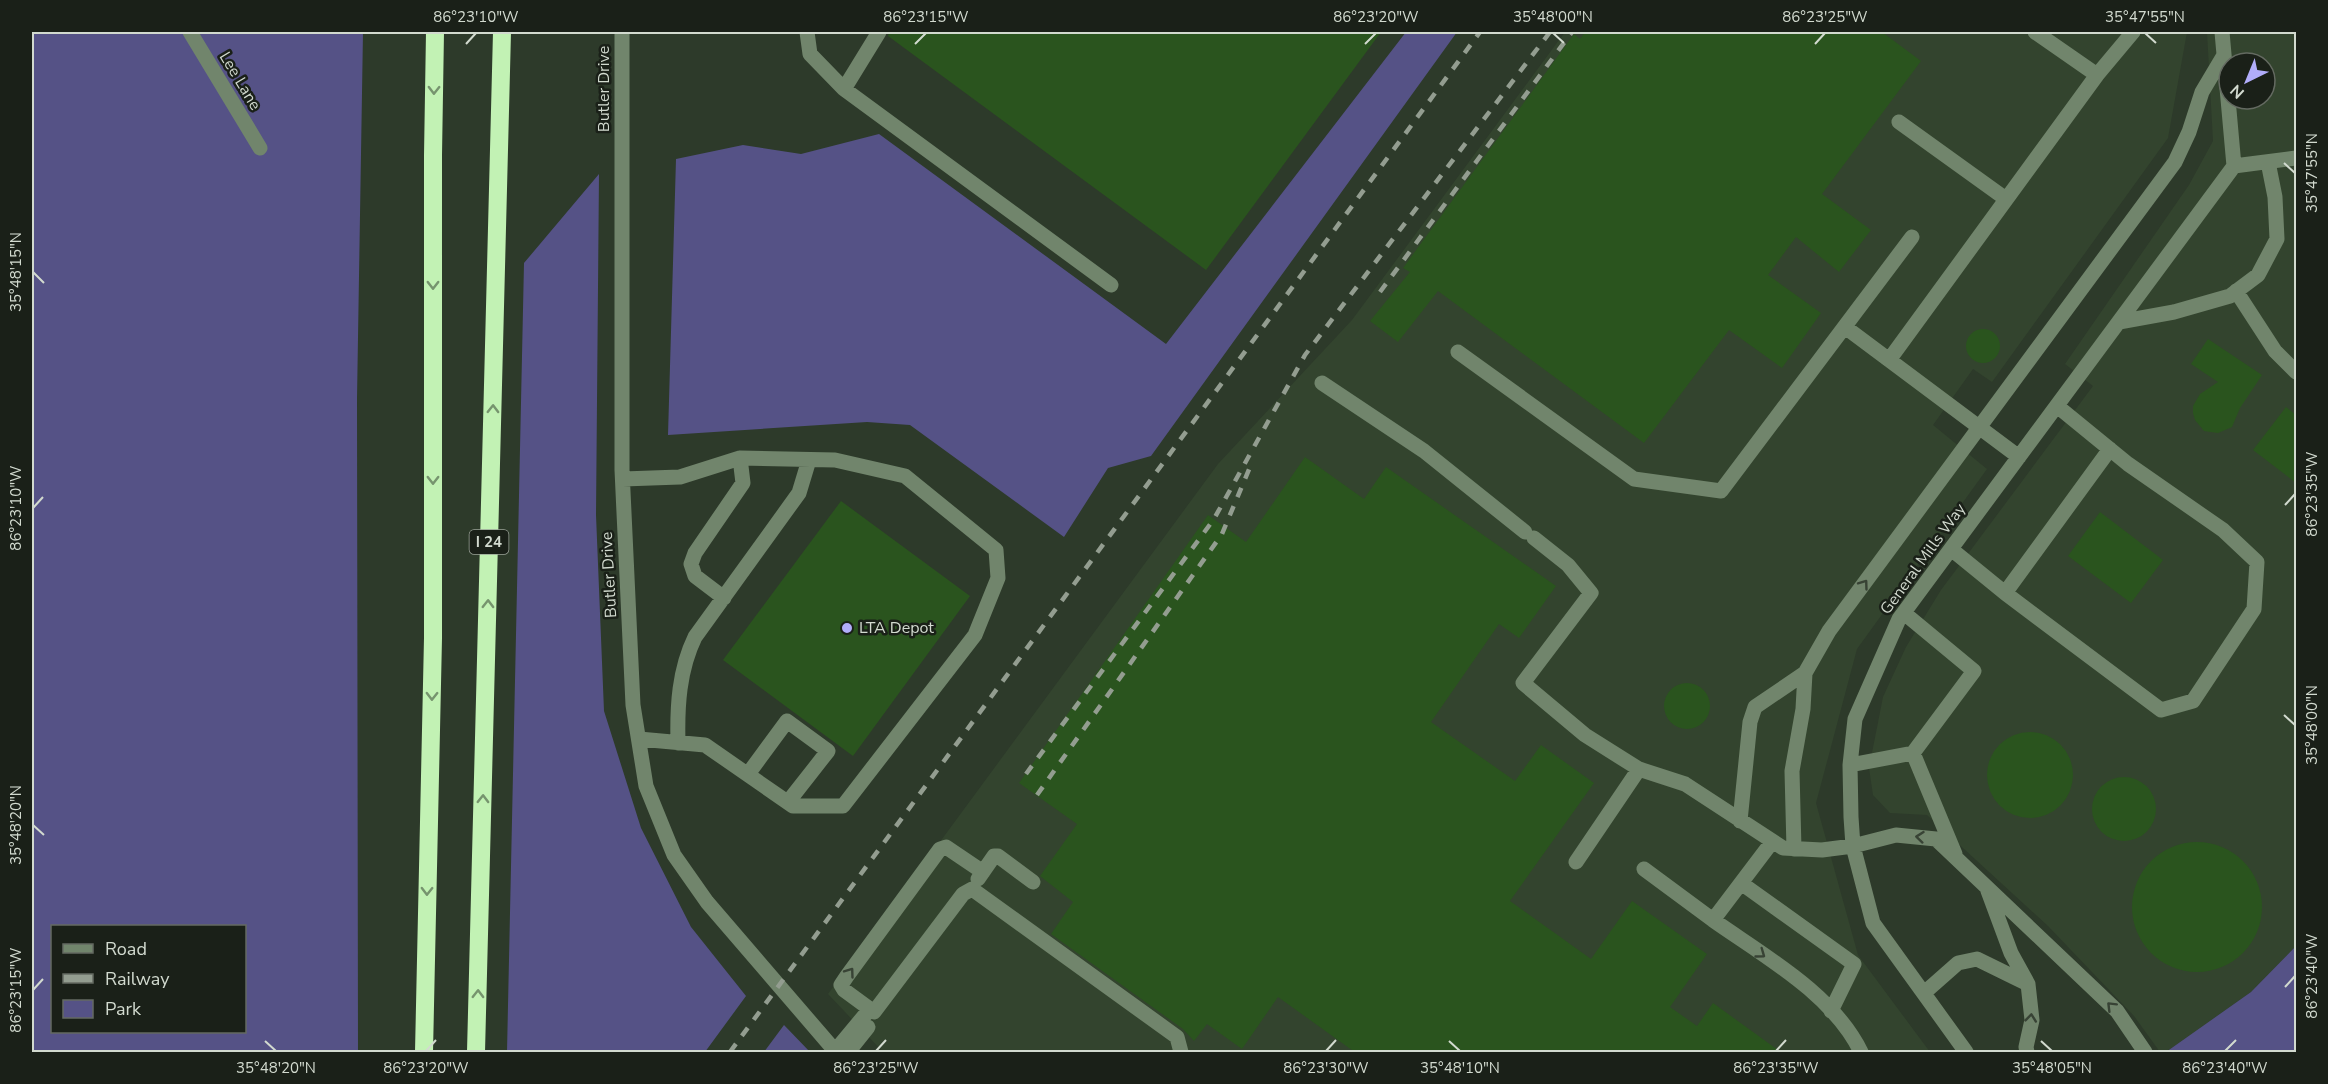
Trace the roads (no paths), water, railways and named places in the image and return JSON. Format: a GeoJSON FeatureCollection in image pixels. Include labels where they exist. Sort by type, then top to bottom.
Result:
{"type":"FeatureCollection","features":[{"type":"Feature","properties":{"kind":"highway"},"geometry":{"type":"LineString","coordinates":[[424,1053],[433,638],[435,32]]}},
{"type":"Feature","properties":{"kind":"highway","name":"I 24"},"geometry":{"type":"LineString","coordinates":[[476,1053],[502,32]]}},
{"type":"Feature","properties":{"kind":"street","name":"Lee Lane"},"geometry":{"type":"LineString","coordinates":[[190,32],[260,148]]}},
{"type":"Feature","properties":{"kind":"street","name":"Butler Drive"},"geometry":{"type":"LineString","coordinates":[[622,32],[623,479],[633,705],[646,786],[674,855],[707,902],[840,1052]]}},
{"type":"Feature","properties":{"kind":"street"},"geometry":{"type":"LineString","coordinates":[[807,32],[810,54],[844,89],[1111,285]]}},
{"type":"Feature","properties":{"kind":"street"},"geometry":{"type":"LineString","coordinates":[[844,89],[879,32]]}},
{"type":"Feature","properties":{"kind":"street"},"geometry":{"type":"LineString","coordinates":[[2035,32],[2097,75]]}},
{"type":"Feature","properties":{"kind":"street"},"geometry":{"type":"LineString","coordinates":[[1889,360],[2097,75],[2133,32]]}},
{"type":"Feature","properties":{"kind":"street"},"geometry":{"type":"LineString","coordinates":[[2222,32],[2224,51]]}},
{"type":"Feature","properties":{"kind":"street"},"geometry":{"type":"LineString","coordinates":[[1740,821],[1750,722],[1755,707],[1805,673],[1829,631],[1981,429],[2175,162],[2189,132],[2202,92],[2217,67]]}},
{"type":"Feature","properties":{"kind":"street"},"geometry":{"type":"LineString","coordinates":[[2229,111],[2234,166],[2296,158]]}},
{"type":"Feature","properties":{"kind":"street"},"geometry":{"type":"LineString","coordinates":[[1899,122],[2006,199]]}},
{"type":"Feature","properties":{"kind":"street"},"geometry":{"type":"LineString","coordinates":[[2119,322],[2175,312],[2230,296],[2258,275],[2277,239],[2275,196],[2268,162]]}},
{"type":"Feature","properties":{"kind":"street","name":"General Mills Way"},"geometry":{"type":"LineString","coordinates":[[1966,1053],[1873,923],[1853,846],[1850,765],[1855,719],[1904,613],[2234,166]]}},
{"type":"Feature","properties":{"kind":"street"},"geometry":{"type":"LineString","coordinates":[[1458,352],[1634,479],[1721,491],[1912,237]]}},
{"type":"Feature","properties":{"kind":"street"},"geometry":{"type":"LineString","coordinates":[[2236,291],[2275,351],[2296,372]]}},
{"type":"Feature","properties":{"kind":"street"},"geometry":{"type":"LineString","coordinates":[[1845,327],[2019,457]]}},
{"type":"Feature","properties":{"kind":"street"},"geometry":{"type":"LineString","coordinates":[[1322,383],[1424,451],[1568,565],[1591,593],[1522,683],[1585,735],[1639,769],[1685,784],[1783,848],[1822,850],[1853,846],[1896,835],[1936,839],[2117,1011],[2145,1053]]}},
{"type":"Feature","properties":{"kind":"street"},"geometry":{"type":"LineString","coordinates":[[1951,549],[2005,593],[2161,710],[2193,701],[2254,609],[2257,562],[2223,530],[2110,449],[2057,406]]}},
{"type":"Feature","properties":{"kind":"street"},"geometry":{"type":"LineString","coordinates":[[2005,593],[2110,449]]}},
{"type":"Feature","properties":{"kind":"street"},"geometry":{"type":"LineString","coordinates":[[724,598],[695,576],[690,564],[742,483],[740,458]]}},
{"type":"Feature","properties":{"kind":"street"},"geometry":{"type":"LineString","coordinates":[[623,479],[680,477],[740,458],[835,460],[905,476],[996,550],[998,578],[975,635],[843,806],[793,806],[705,745],[639,739]]}},
{"type":"Feature","properties":{"kind":"street"},"geometry":{"type":"LineString","coordinates":[[678,743],[677,716],[684,660],[695,637],[800,493],[808,460]]}},
{"type":"Feature","properties":{"kind":"street"},"geometry":{"type":"LineString","coordinates":[[1850,765],[1913,753],[1974,670],[1904,613]]}},
{"type":"Feature","properties":{"kind":"street"},"geometry":{"type":"LineString","coordinates":[[1794,849],[1792,771],[1803,709],[1805,673]]}},
{"type":"Feature","properties":{"kind":"street"},"geometry":{"type":"LineString","coordinates":[[748,774],[787,721],[828,751],[788,802]]}},
{"type":"Feature","properties":{"kind":"street"},"geometry":{"type":"LineString","coordinates":[[1913,753],[1957,858]]}},
{"type":"Feature","properties":{"kind":"street"},"geometry":{"type":"LineString","coordinates":[[1576,862],[1639,769]]}},
{"type":"Feature","properties":{"kind":"street"},"geometry":{"type":"LineString","coordinates":[[1713,920],[1772,842]]}},
{"type":"Feature","properties":{"kind":"street"},"geometry":{"type":"LineString","coordinates":[[873,1012],[844,990],[842,985],[940,849],[946,847],[983,872]]}},
{"type":"Feature","properties":{"kind":"street"},"geometry":{"type":"LineString","coordinates":[[840,1052],[963,894],[972,889],[994,856],[998,856],[1033,882]]}},
{"type":"Feature","properties":{"kind":"street"},"geometry":{"type":"LineString","coordinates":[[1644,868],[1803,985],[1831,1011],[1855,1041],[1861,1053]]}},
{"type":"Feature","properties":{"kind":"street"},"geometry":{"type":"LineString","coordinates":[[1741,883],[1854,964],[1831,1011]]}},
{"type":"Feature","properties":{"kind":"street"},"geometry":{"type":"LineString","coordinates":[[1986,885],[2011,953],[2028,984],[2032,1020],[2026,1047],[2027,1053]]}},
{"type":"Feature","properties":{"kind":"street"},"geometry":{"type":"LineString","coordinates":[[972,889],[1177,1037],[1181,1053]]}},
{"type":"Feature","properties":{"kind":"street"},"geometry":{"type":"LineString","coordinates":[[1924,993],[1958,963],[1977,959],[2028,984]]}},
{"type":"Feature","properties":{"kind":"railway"},"geometry":{"type":"LineString","coordinates":[[730,1052],[1480,32]]}},
{"type":"Feature","properties":{"kind":"railway"},"geometry":{"type":"LineString","coordinates":[[1026,774],[1214,519],[1305,355],[1550,32]]}},
{"type":"Feature","properties":{"kind":"railway"},"geometry":{"type":"LineString","coordinates":[[1380,292],[1572,32]]}},
{"type":"Feature","properties":{"kind":"railway"},"geometry":{"type":"LineString","coordinates":[[1037,795],[1222,534],[1250,467]]}},
{"type":"Feature","properties":{"kind":"place","name":"LTA Depot"},"geometry":{"type":"Point","coordinates":[847,628]}}]}
